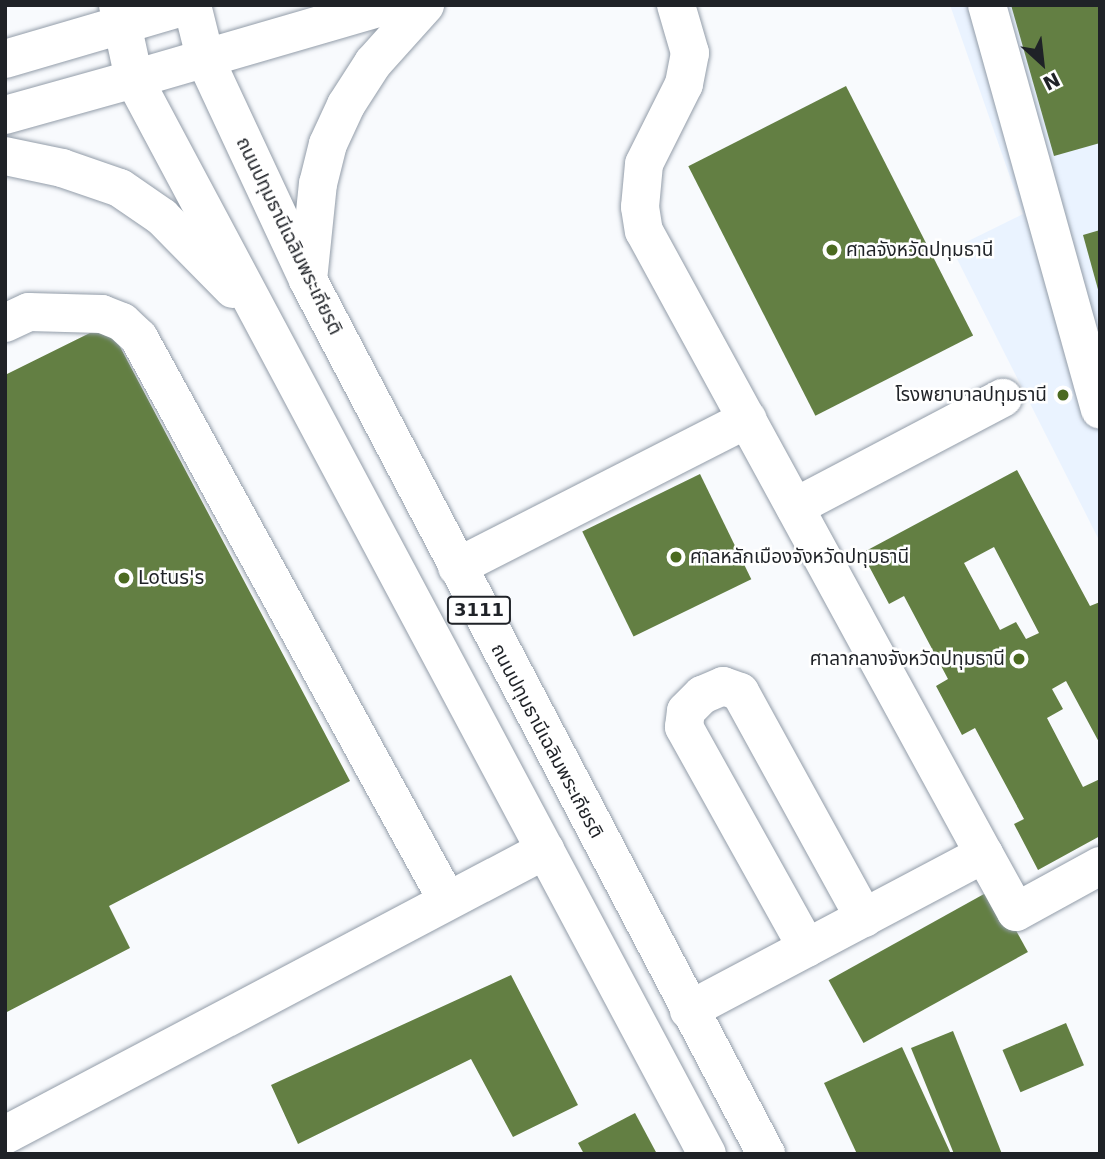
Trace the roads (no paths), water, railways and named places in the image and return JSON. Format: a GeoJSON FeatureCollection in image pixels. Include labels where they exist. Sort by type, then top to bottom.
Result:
{"type":"FeatureCollection","features":[{"type":"Feature","properties":{"kind":"main road"},"geometry":{"type":"LineString","coordinates":[[5,58],[120,15],[191,5]]}},
{"type":"Feature","properties":{"kind":"main road","name":"ถนนปทุมธานีเฉลิมพระเกียรติ"},"geometry":{"type":"LineString","coordinates":[[191,5],[206,61],[308,280],[766,1154]]}},
{"type":"Feature","properties":{"kind":"main road"},"geometry":{"type":"LineString","coordinates":[[5,115],[206,61],[388,5]]}},
{"type":"Feature","properties":{"kind":"main road"},"geometry":{"type":"LineString","coordinates":[[308,280],[318,184],[328,144],[346,104],[373,63],[425,5]]}},
{"type":"Feature","properties":{"kind":"main road"},"geometry":{"type":"LineString","coordinates":[[676,5],[690,53],[684,84],[644,164],[640,207],[644,231],[1016,912],[1100,866]]}},
{"type":"Feature","properties":{"kind":"main road"},"geometry":{"type":"LineString","coordinates":[[987,5],[1100,409]]}},
{"type":"Feature","properties":{"kind":"main road"},"geometry":{"type":"LineString","coordinates":[[120,15],[134,79]]}},
{"type":"Feature","properties":{"kind":"main road","name":"3111"},"geometry":{"type":"LineString","coordinates":[[134,79],[706,1154]]}},
{"type":"Feature","properties":{"kind":"main road"},"geometry":{"type":"LineString","coordinates":[[5,156],[62,168],[120,188],[162,217],[262,317]]}},
{"type":"Feature","properties":{"kind":"main road"},"geometry":{"type":"LineString","coordinates":[[5,323],[29,312],[102,314],[122,322],[139,338],[447,900]]}},
{"type":"Feature","properties":{"kind":"main road"},"geometry":{"type":"LineString","coordinates":[[795,507],[1003,398]]}},
{"type":"Feature","properties":{"kind":"main road"},"geometry":{"type":"LineString","coordinates":[[457,567],[747,419]]}},
{"type":"Feature","properties":{"kind":"main road"},"geometry":{"type":"LineString","coordinates":[[807,948],[684,727],[686,711],[702,695],[723,686],[740,692],[864,918]]}},
{"type":"Feature","properties":{"kind":"main road"},"geometry":{"type":"LineString","coordinates":[[5,1136],[545,850]]}},
{"type":"Feature","properties":{"kind":"main road"},"geometry":{"type":"LineString","coordinates":[[689,1010],[984,854]]}},
{"type":"Feature","properties":{"kind":"place","name":"ศาลจังหวัดปทุมธานี"},"geometry":{"type":"Point","coordinates":[832,250]}},
{"type":"Feature","properties":{"kind":"place","name":"โรงพยาบาลปทุมธานี"},"geometry":{"type":"Point","coordinates":[1063,395]}},
{"type":"Feature","properties":{"kind":"place","name":"ศาลหลักเมืองจังหวัดปทุมธานี"},"geometry":{"type":"Point","coordinates":[676,557]}},
{"type":"Feature","properties":{"kind":"place","name":"Lotus's"},"geometry":{"type":"Point","coordinates":[124,578]}},
{"type":"Feature","properties":{"kind":"place","name":"ศาลากลางจังหวัดปทุมธานี"},"geometry":{"type":"Point","coordinates":[1019,659]}}]}
